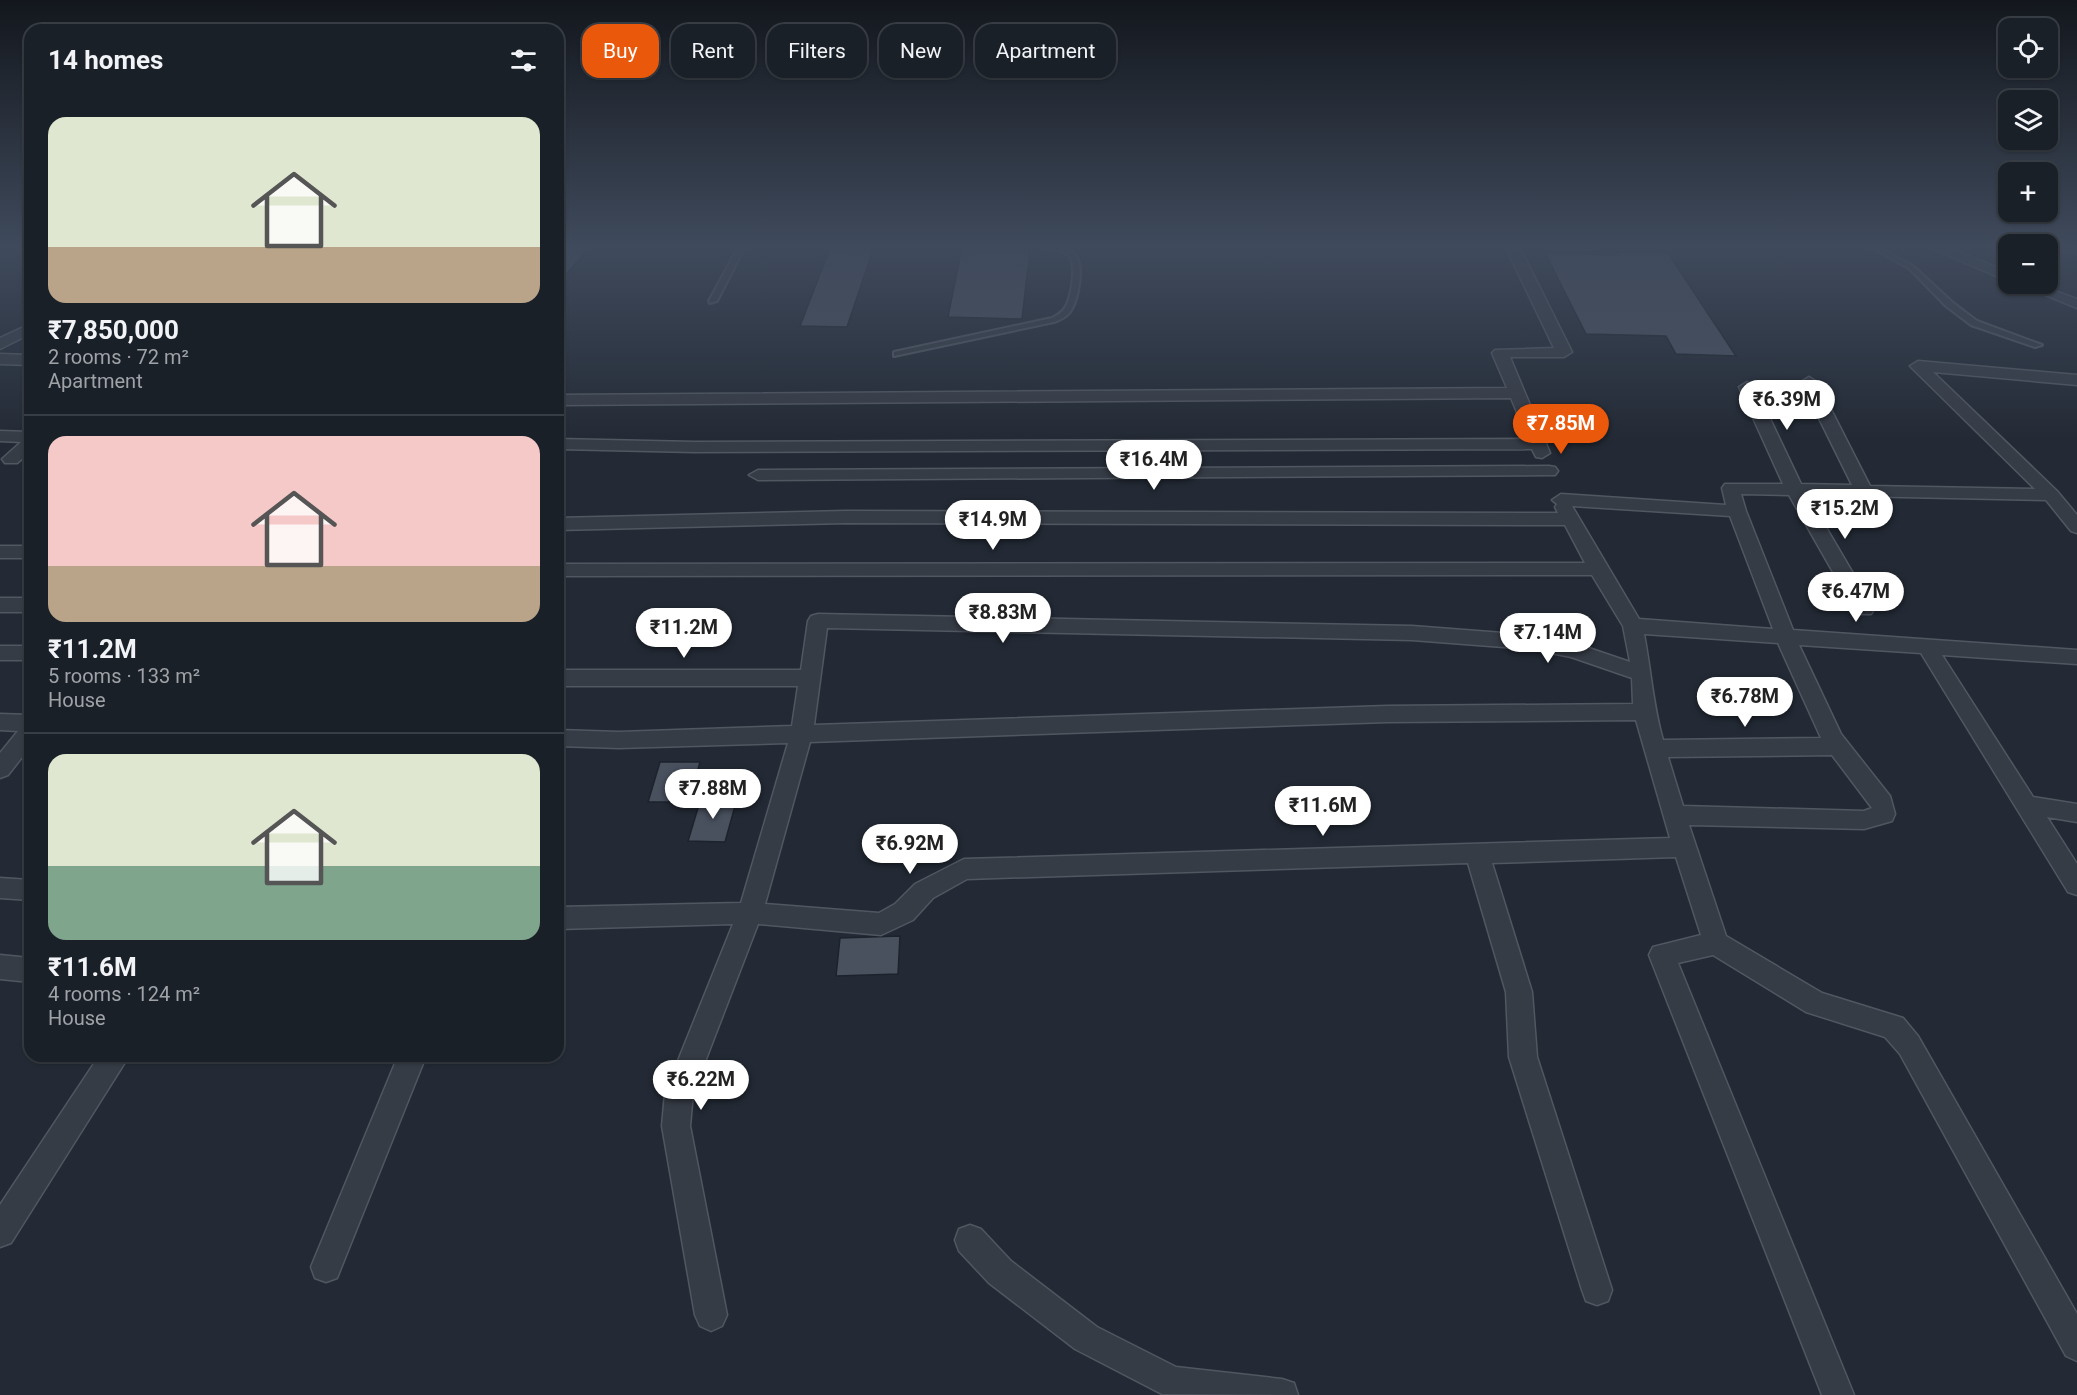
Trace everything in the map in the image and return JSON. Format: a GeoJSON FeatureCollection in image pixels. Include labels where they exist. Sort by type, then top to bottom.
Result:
{"type":"FeatureCollection","features":[{"type":"Feature","properties":{"kind":"street"},"geometry":{"type":"LineString","coordinates":[[1544,311],[1564,352],[1500,353],[1569,519],[1633,626],[1642,674],[1644,712],[1674,816],[1716,942],[1815,1003],[1894,1027],[1909,1045],[2077,1345]]}},
{"type":"Feature","properties":{"kind":"street"},"geometry":{"type":"LineString","coordinates":[[0,344],[24,331]]}},
{"type":"Feature","properties":{"kind":"street"},"geometry":{"type":"LineString","coordinates":[[0,359],[24,360]]}},
{"type":"Feature","properties":{"kind":"street"},"geometry":{"type":"LineString","coordinates":[[2077,380],[1918,366],[2051,495],[2077,527]]}},
{"type":"Feature","properties":{"kind":"street"},"geometry":{"type":"LineString","coordinates":[[1809,382],[1864,491]]}},
{"type":"Feature","properties":{"kind":"street"},"geometry":{"type":"LineString","coordinates":[[1747,387],[1795,490],[1864,609]]}},
{"type":"Feature","properties":{"kind":"street"},"geometry":{"type":"LineString","coordinates":[[564,400],[1517,393]]}},
{"type":"Feature","properties":{"kind":"street"},"geometry":{"type":"LineString","coordinates":[[0,436],[24,437]]}},
{"type":"Feature","properties":{"kind":"street"},"geometry":{"type":"LineString","coordinates":[[564,444],[719,447],[1538,444]]}},
{"type":"Feature","properties":{"kind":"street"},"geometry":{"type":"LineString","coordinates":[[11,459],[24,448]]}},
{"type":"Feature","properties":{"kind":"street"},"geometry":{"type":"LineString","coordinates":[[758,475],[1549,471]]}},
{"type":"Feature","properties":{"kind":"street"},"geometry":{"type":"LineString","coordinates":[[1674,816],[1864,820],[1884,813],[1882,802],[1837,746],[1786,638],[1777,609],[1737,511],[1731,488],[2051,495]]}},
{"type":"Feature","properties":{"kind":"street"},"geometry":{"type":"LineString","coordinates":[[1561,500],[1737,511]]}},
{"type":"Feature","properties":{"kind":"street"},"geometry":{"type":"LineString","coordinates":[[564,524],[846,518],[1569,519]]}},
{"type":"Feature","properties":{"kind":"street"},"geometry":{"type":"LineString","coordinates":[[0,552],[24,552]]}},
{"type":"Feature","properties":{"kind":"street"},"geometry":{"type":"LineString","coordinates":[[564,570],[1599,569]]}},
{"type":"Feature","properties":{"kind":"street"},"geometry":{"type":"LineString","coordinates":[[0,604],[24,605]]}},
{"type":"Feature","properties":{"kind":"street"},"geometry":{"type":"LineString","coordinates":[[711,1315],[676,1126],[679,1093],[750,913],[802,733],[818,621],[1412,633],[1530,642],[1574,650],[1642,674]]}},
{"type":"Feature","properties":{"kind":"street"},"geometry":{"type":"LineString","coordinates":[[1633,626],[2077,657]]}},
{"type":"Feature","properties":{"kind":"street"},"geometry":{"type":"LineString","coordinates":[[1927,647],[2029,805],[2077,885]]}},
{"type":"Feature","properties":{"kind":"street"},"geometry":{"type":"LineString","coordinates":[[0,653],[24,653]]}},
{"type":"Feature","properties":{"kind":"street"},"geometry":{"type":"LineString","coordinates":[[564,678],[810,678]]}},
{"type":"Feature","properties":{"kind":"street"},"geometry":{"type":"LineString","coordinates":[[564,738],[619,740],[1387,714],[1644,712]]}},
{"type":"Feature","properties":{"kind":"street"},"geometry":{"type":"LineString","coordinates":[[0,722],[24,723]]}},
{"type":"Feature","properties":{"kind":"street"},"geometry":{"type":"LineString","coordinates":[[0,769],[24,739]]}},
{"type":"Feature","properties":{"kind":"street"},"geometry":{"type":"LineString","coordinates":[[1655,749],[1837,746]]}},
{"type":"Feature","properties":{"kind":"street"},"geometry":{"type":"LineString","coordinates":[[2029,805],[2077,813]]}},
{"type":"Feature","properties":{"kind":"street"},"geometry":{"type":"LineString","coordinates":[[564,918],[750,913],[881,924],[904,912],[924,891],[964,868],[1684,846]]}},
{"type":"Feature","properties":{"kind":"street"},"geometry":{"type":"LineString","coordinates":[[1477,853],[1519,992],[1523,1057],[1597,1290]]}},
{"type":"Feature","properties":{"kind":"street"},"geometry":{"type":"LineString","coordinates":[[0,888],[24,890]]}},
{"type":"Feature","properties":{"kind":"street"},"geometry":{"type":"LineString","coordinates":[[1716,942],[1662,955],[1838,1395]]}},
{"type":"Feature","properties":{"kind":"street"},"geometry":{"type":"LineString","coordinates":[[0,967],[24,969]]}},
{"type":"Feature","properties":{"kind":"street"},"geometry":{"type":"LineString","coordinates":[[0,1232],[111,1062]]}},
{"type":"Feature","properties":{"kind":"street"},"geometry":{"type":"LineString","coordinates":[[326,1267],[410,1062]]}},
{"type":"Feature","properties":{"kind":"street"},"geometry":{"type":"LineString","coordinates":[[970,1240],[1000,1272],[1086,1338],[1173,1383],[1282,1395]]}},
{"type":"Feature","properties":{"kind":"lane"},"geometry":{"type":"LineString","coordinates":[[897,354],[1054,320],[1067,315],[1069,311]]}},
{"type":"Feature","properties":{"kind":"lane"},"geometry":{"type":"LineString","coordinates":[[1958,311],[1974,323],[2038,345]]}},
{"type":"Feature","properties":{"kind":"building"},"geometry":{"type":"Polygon","coordinates":[[[806,311],[852,311],[847,327],[800,326],[806,311]]]}},
{"type":"Feature","properties":{"kind":"building"},"geometry":{"type":"Polygon","coordinates":[[[949,311],[1023,311],[1022,319],[948,317],[949,311]]]}},
{"type":"Feature","properties":{"kind":"building"},"geometry":{"type":"Polygon","coordinates":[[[1574,311],[1706,311],[1736,356],[1676,354],[1666,336],[1586,334],[1574,311]]]}},
{"type":"Feature","properties":{"kind":"building"},"geometry":{"type":"Polygon","coordinates":[[[660,762],[700,762],[689,802],[648,802],[660,762]]]}},
{"type":"Feature","properties":{"kind":"building"},"geometry":{"type":"Polygon","coordinates":[[[701,798],[737,799],[725,842],[688,841],[701,798]]]}},
{"type":"Feature","properties":{"kind":"building"},"geometry":{"type":"Polygon","coordinates":[[[900,936],[898,974],[836,976],[840,938],[900,936]]]}}]}
